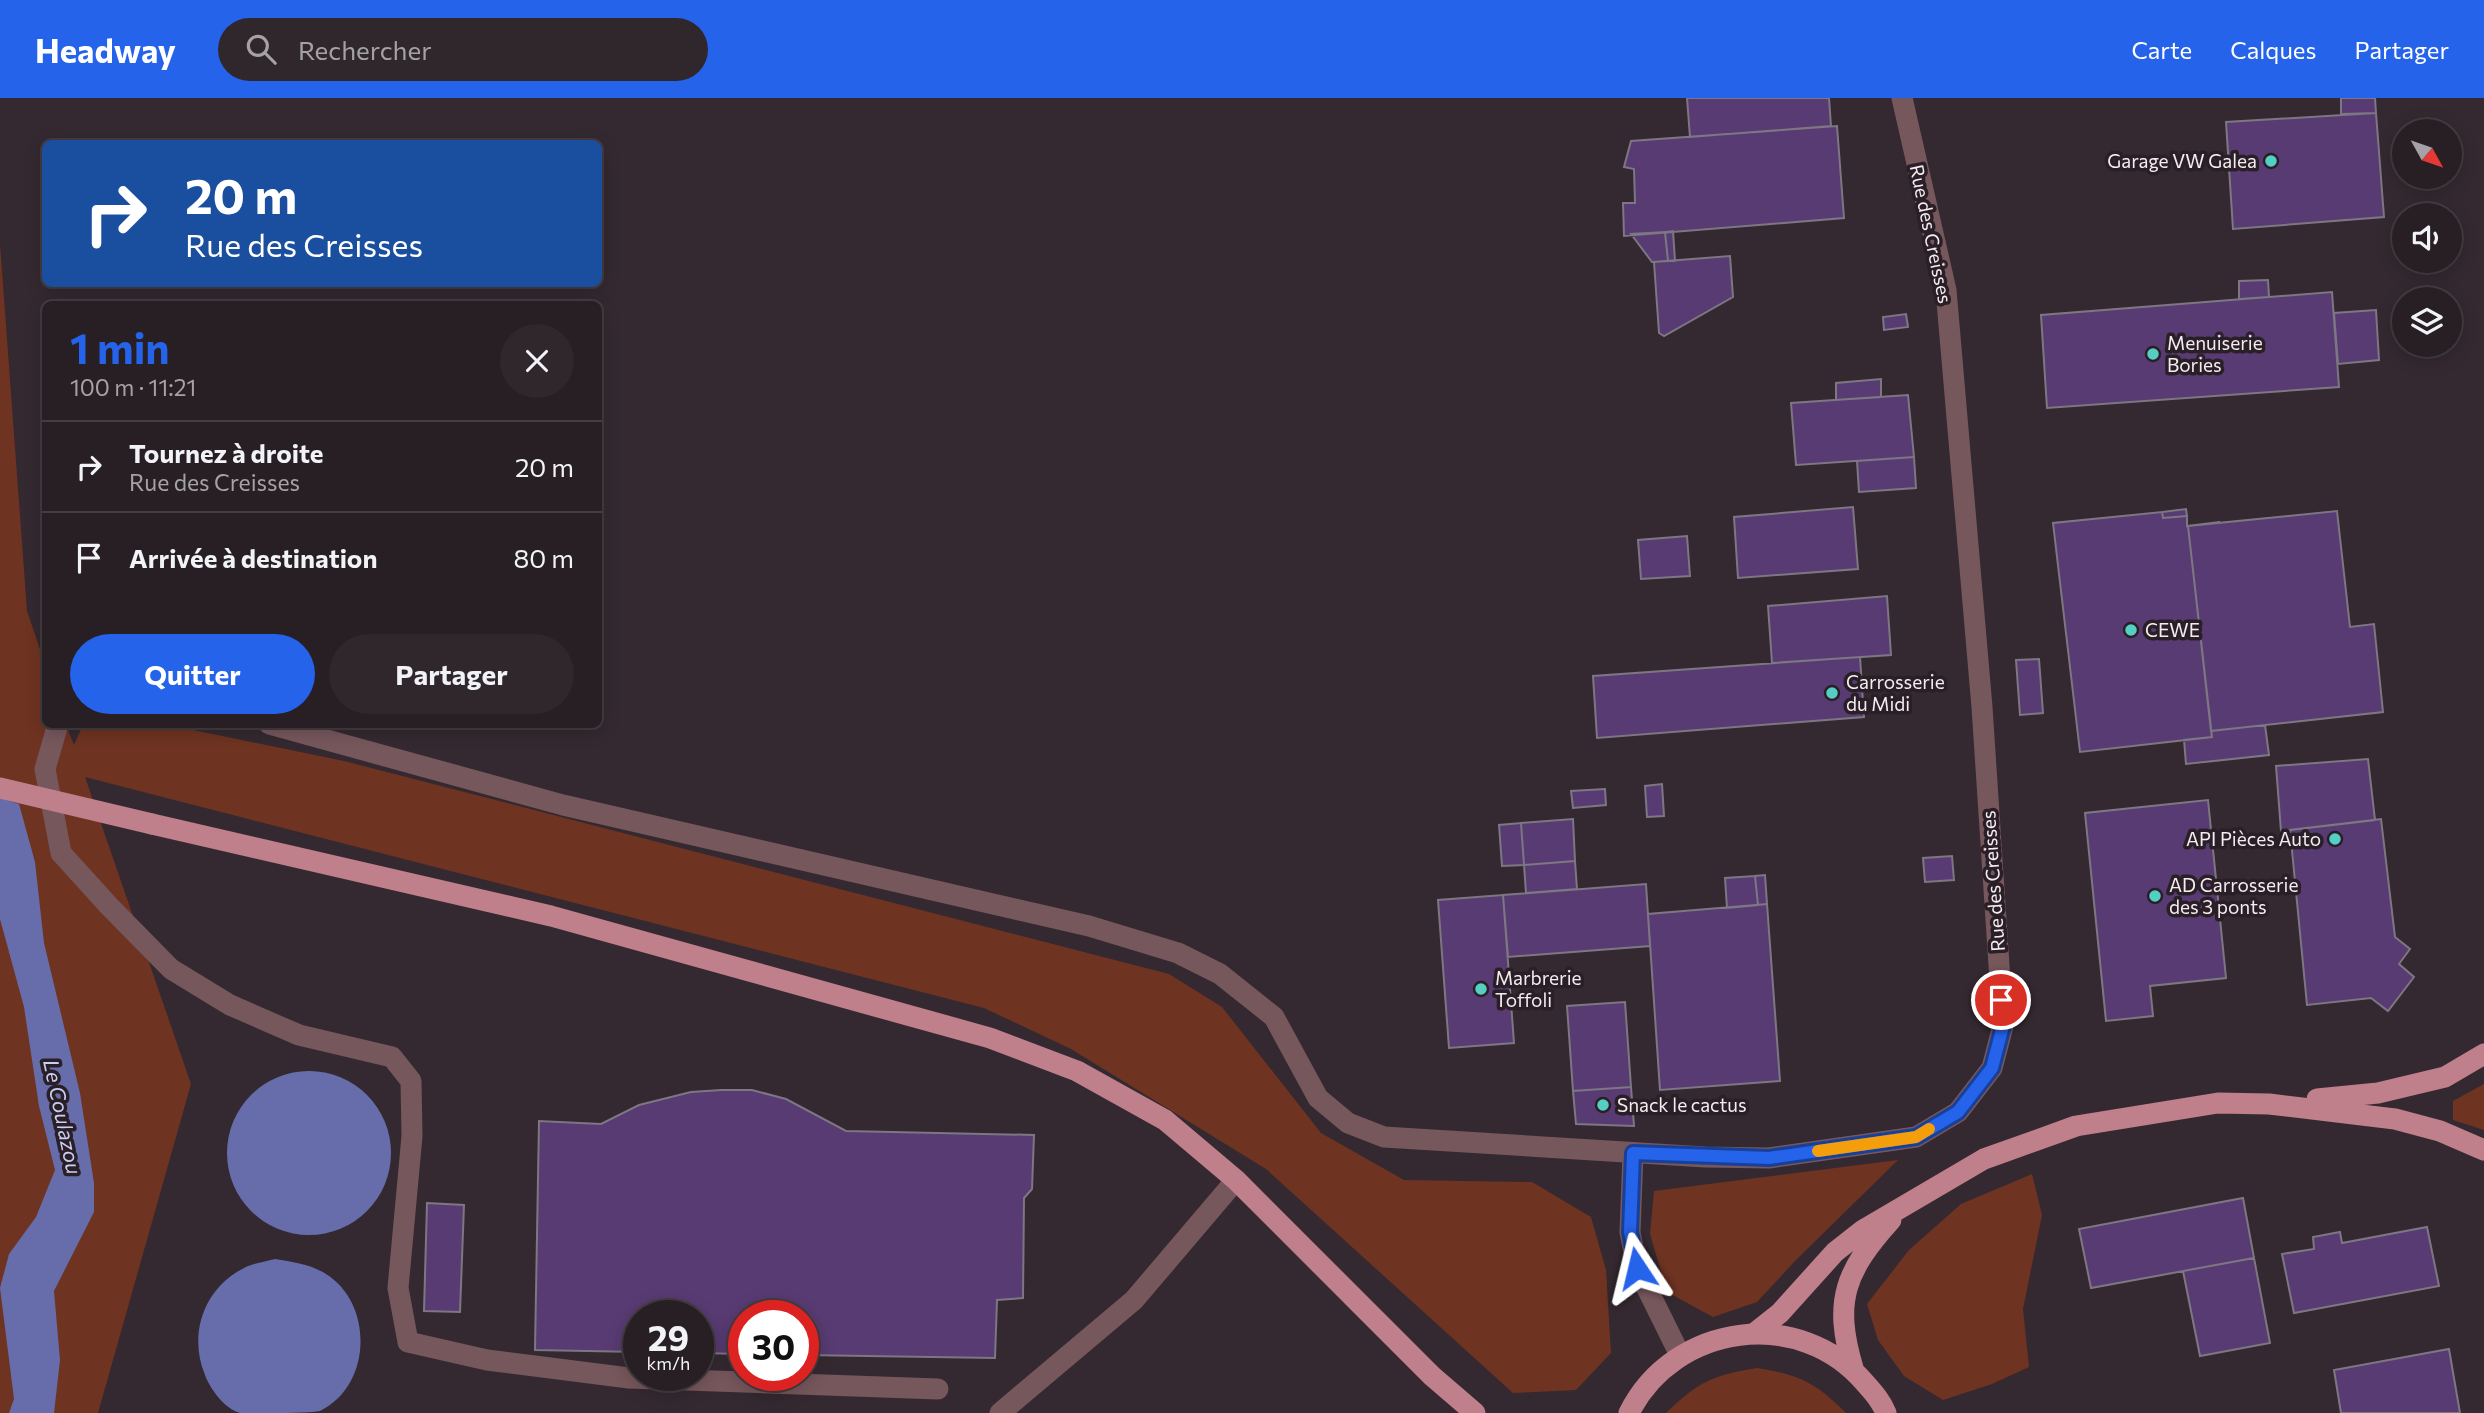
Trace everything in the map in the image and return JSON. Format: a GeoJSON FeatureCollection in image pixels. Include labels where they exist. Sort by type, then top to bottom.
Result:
{"type":"FeatureCollection","features":[{"type":"Feature","properties":{"kind":"main road"},"geometry":{"type":"LineString","coordinates":[[0,788],[551,916],[990,1038],[1077,1071],[1166,1120],[1236,1180],[1432,1376],[1475,1413]]}},
{"type":"Feature","properties":{"kind":"main road"},"geometry":{"type":"LineString","coordinates":[[2269,1104],[2378,1093],[2445,1077],[2484,1054]]}},
{"type":"Feature","properties":{"kind":"main road"},"geometry":{"type":"LineString","coordinates":[[1756,1332],[1780,1313],[1835,1252],[1863,1230],[1984,1159],[2076,1126],[2218,1103],[2269,1104],[2395,1119],[2440,1131],[2484,1150]]}},
{"type":"Feature","properties":{"kind":"main road"},"geometry":{"type":"LineString","coordinates":[[1853,1368],[1844,1339],[1842,1313],[1849,1279],[1871,1242],[1904,1205]]}},
{"type":"Feature","properties":{"kind":"main road"},"geometry":{"type":"LineString","coordinates":[[1618,1413],[1634,1403],[1658,1373],[1680,1355],[1716,1338],[1756,1332],[1791,1336],[1824,1348],[1853,1368],[1881,1401],[1886,1413]]}},
{"type":"Feature","properties":{"kind":"street","name":"Rue des Creisses"},"geometry":{"type":"LineString","coordinates":[[284,728],[564,805],[1089,926],[1178,953],[1220,974],[1275,1017],[1318,1098],[1348,1123],[1384,1137],[1633,1153],[1769,1158],[1916,1137],[1958,1112],[1992,1068],[2003,1026],[1982,708],[1946,290],[1902,98]]}},
{"type":"Feature","properties":{"kind":"street"},"geometry":{"type":"LineString","coordinates":[[57,728],[45,769],[61,853],[171,969],[230,1005],[299,1035],[392,1057],[411,1081],[412,1136],[398,1288],[408,1342],[487,1360],[629,1378],[938,1389]]}},
{"type":"Feature","properties":{"kind":"street"},"geometry":{"type":"LineString","coordinates":[[1633,1153],[1630,1232],[1637,1268],[1680,1355]]}},
{"type":"Feature","properties":{"kind":"street"},"geometry":{"type":"LineString","coordinates":[[1000,1413],[1134,1300],[1236,1180]]}},
{"type":"Feature","properties":{"kind":"shaded area"},"geometry":{"type":"Polygon","coordinates":[[[0,244],[27,611],[42,655],[42,728],[67,728],[74,745],[82,728],[184,728],[344,761],[1169,974],[1222,1007],[1321,1133],[1404,1180],[1532,1182],[1591,1217],[1606,1270],[1611,1353],[1576,1390],[1513,1393],[1266,1169],[1071,1049],[984,1008],[85,777],[191,1084],[98,1413],[0,1413],[0,244]]]}},
{"type":"Feature","properties":{"kind":"shaded area"},"geometry":{"type":"Polygon","coordinates":[[[2484,1084],[2484,1130],[2453,1120],[2453,1101],[2484,1084]]]}},
{"type":"Feature","properties":{"kind":"shaded area"},"geometry":{"type":"Polygon","coordinates":[[[1898,1160],[1757,1302],[1713,1317],[1667,1292],[1650,1234],[1654,1191],[1898,1160]]]}},
{"type":"Feature","properties":{"kind":"shaded area"},"geometry":{"type":"Polygon","coordinates":[[[2032,1174],[2042,1215],[2023,1309],[2029,1367],[1992,1384],[1943,1400],[1904,1376],[1878,1340],[1867,1304],[1909,1250],[1961,1204],[2032,1174]]]}},
{"type":"Feature","properties":{"kind":"shaded area"},"geometry":{"type":"Polygon","coordinates":[[[1757,1368],[1796,1377],[1816,1387],[1846,1413],[1666,1413],[1707,1381],[1757,1368]]]}},
{"type":"Feature","properties":{"kind":"water","name":"Le Coulazou"},"geometry":{"type":"Polygon","coordinates":[[[0,798],[19,804],[35,862],[44,943],[80,1093],[94,1183],[94,1212],[54,1291],[60,1360],[54,1413],[9,1413],[14,1399],[0,1288],[9,1254],[36,1217],[55,1170],[39,1106],[24,1007],[0,919],[0,798]]]}},
{"type":"Feature","properties":{"kind":"water"},"geometry":{"type":"Polygon","coordinates":[[[309,1071],[340,1078],[367,1095],[384,1122],[391,1153],[384,1184],[367,1211],[340,1228],[309,1235],[278,1228],[251,1211],[234,1184],[227,1153],[234,1122],[251,1095],[278,1078],[309,1071]]]}},
{"type":"Feature","properties":{"kind":"water"},"geometry":{"type":"Polygon","coordinates":[[[275,1259],[295,1262],[326,1274],[342,1287],[353,1305],[359,1324],[357,1365],[350,1383],[337,1399],[320,1411],[234,1411],[214,1392],[200,1359],[199,1328],[203,1314],[219,1287],[244,1268],[275,1259]]]}},
{"type":"Feature","properties":{"kind":"building"},"geometry":{"type":"Polygon","coordinates":[[[1687,98],[1829,98],[1831,126],[1690,137],[1687,98]]]}},
{"type":"Feature","properties":{"kind":"building"},"geometry":{"type":"Polygon","coordinates":[[[2341,98],[2375,98],[2376,113],[2341,114],[2341,98]]]}},
{"type":"Feature","properties":{"kind":"building"},"geometry":{"type":"Polygon","coordinates":[[[2376,113],[2384,217],[2233,229],[2226,122],[2376,113]]]}},
{"type":"Feature","properties":{"kind":"building"},"geometry":{"type":"Polygon","coordinates":[[[1837,126],[1844,218],[1624,236],[1623,203],[1635,203],[1634,169],[1624,167],[1631,141],[1837,126]]]}},
{"type":"Feature","properties":{"kind":"building"},"geometry":{"type":"Polygon","coordinates":[[[1673,231],[1675,261],[1668,261],[1665,232],[1673,231]]]}},
{"type":"Feature","properties":{"kind":"building"},"geometry":{"type":"Polygon","coordinates":[[[1665,232],[1668,261],[1652,262],[1631,234],[1665,232]]]}},
{"type":"Feature","properties":{"kind":"building"},"geometry":{"type":"Polygon","coordinates":[[[1730,256],[1733,297],[1664,336],[1659,333],[1654,262],[1730,256]]]}},
{"type":"Feature","properties":{"kind":"building"},"geometry":{"type":"Polygon","coordinates":[[[2268,280],[2269,297],[2239,299],[2239,281],[2268,280]]]}},
{"type":"Feature","properties":{"kind":"building"},"geometry":{"type":"Polygon","coordinates":[[[2332,292],[2339,387],[2047,408],[2041,315],[2332,292]]]}},
{"type":"Feature","properties":{"kind":"building"},"geometry":{"type":"Polygon","coordinates":[[[2376,310],[2379,360],[2338,364],[2334,313],[2376,310]]]}},
{"type":"Feature","properties":{"kind":"building"},"geometry":{"type":"Polygon","coordinates":[[[1906,314],[1908,327],[1884,330],[1883,317],[1906,314]]]}},
{"type":"Feature","properties":{"kind":"building"},"geometry":{"type":"Polygon","coordinates":[[[1881,379],[1881,397],[1836,400],[1836,383],[1881,379]]]}},
{"type":"Feature","properties":{"kind":"building"},"geometry":{"type":"Polygon","coordinates":[[[1908,395],[1914,457],[1796,465],[1791,403],[1908,395]]]}},
{"type":"Feature","properties":{"kind":"building"},"geometry":{"type":"Polygon","coordinates":[[[1914,457],[1916,488],[1859,492],[1857,461],[1914,457]]]}},
{"type":"Feature","properties":{"kind":"building"},"geometry":{"type":"Polygon","coordinates":[[[1853,507],[1858,569],[1738,578],[1734,517],[1853,507]]]}},
{"type":"Feature","properties":{"kind":"building"},"geometry":{"type":"Polygon","coordinates":[[[2186,509],[2187,516],[2163,518],[2162,512],[2186,509]]]}},
{"type":"Feature","properties":{"kind":"building"},"geometry":{"type":"Polygon","coordinates":[[[2337,511],[2350,627],[2374,624],[2383,712],[2211,731],[2188,526],[2337,511]]]}},
{"type":"Feature","properties":{"kind":"building"},"geometry":{"type":"Polygon","coordinates":[[[2162,512],[2163,518],[2187,516],[2187,526],[2220,522],[2188,526],[2212,737],[2080,752],[2053,523],[2162,512]]]}},
{"type":"Feature","properties":{"kind":"building"},"geometry":{"type":"Polygon","coordinates":[[[1687,536],[1690,576],[1641,579],[1638,540],[1687,536]]]}},
{"type":"Feature","properties":{"kind":"building"},"geometry":{"type":"Polygon","coordinates":[[[1887,596],[1891,655],[1772,663],[1768,606],[1887,596]]]}},
{"type":"Feature","properties":{"kind":"building"},"geometry":{"type":"Polygon","coordinates":[[[1860,657],[1864,717],[1597,738],[1593,676],[1860,657]]]}},
{"type":"Feature","properties":{"kind":"building"},"geometry":{"type":"Polygon","coordinates":[[[2039,659],[2043,713],[2020,715],[2016,660],[2039,659]]]}},
{"type":"Feature","properties":{"kind":"building"},"geometry":{"type":"Polygon","coordinates":[[[2265,725],[2269,755],[2186,764],[2184,740],[2212,737],[2211,731],[2265,725]]]}},
{"type":"Feature","properties":{"kind":"building"},"geometry":{"type":"Polygon","coordinates":[[[2368,759],[2375,820],[2281,831],[2276,766],[2368,759]]]}},
{"type":"Feature","properties":{"kind":"building"},"geometry":{"type":"Polygon","coordinates":[[[1662,784],[1664,816],[1647,817],[1645,786],[1662,784]]]}},
{"type":"Feature","properties":{"kind":"building"},"geometry":{"type":"Polygon","coordinates":[[[1605,789],[1606,805],[1573,808],[1571,791],[1605,789]]]}},
{"type":"Feature","properties":{"kind":"building","name":"AD Carrosserie des 3 ponts"},"geometry":{"type":"Polygon","coordinates":[[[2208,800],[2226,978],[2150,986],[2153,1016],[2106,1021],[2085,813],[2208,800]]]}},
{"type":"Feature","properties":{"kind":"building"},"geometry":{"type":"Polygon","coordinates":[[[1573,819],[1575,861],[1524,865],[1521,823],[1573,819]]]}},
{"type":"Feature","properties":{"kind":"building"},"geometry":{"type":"Polygon","coordinates":[[[2381,819],[2395,937],[2410,949],[2399,964],[2414,977],[2388,1011],[2371,998],[2307,1005],[2290,830],[2381,819]]]}},
{"type":"Feature","properties":{"kind":"building"},"geometry":{"type":"Polygon","coordinates":[[[1521,823],[1524,865],[1502,866],[1499,825],[1521,823]]]}},
{"type":"Feature","properties":{"kind":"building"},"geometry":{"type":"Polygon","coordinates":[[[1952,856],[1954,880],[1925,882],[1923,858],[1952,856]]]}},
{"type":"Feature","properties":{"kind":"building"},"geometry":{"type":"Polygon","coordinates":[[[1575,861],[1577,889],[1526,893],[1524,865],[1575,861]]]}},
{"type":"Feature","properties":{"kind":"building"},"geometry":{"type":"Polygon","coordinates":[[[1765,875],[1767,904],[1758,905],[1755,876],[1765,875]]]}},
{"type":"Feature","properties":{"kind":"building"},"geometry":{"type":"Polygon","coordinates":[[[1755,876],[1758,905],[1727,908],[1725,878],[1755,876]]]}},
{"type":"Feature","properties":{"kind":"building"},"geometry":{"type":"Polygon","coordinates":[[[1646,884],[1650,946],[1508,957],[1503,895],[1646,884]]]}},
{"type":"Feature","properties":{"kind":"building"},"geometry":{"type":"Polygon","coordinates":[[[1503,895],[1514,1043],[1449,1048],[1438,900],[1503,895]]]}},
{"type":"Feature","properties":{"kind":"building"},"geometry":{"type":"Polygon","coordinates":[[[1767,904],[1780,1081],[1660,1090],[1648,914],[1767,904]]]}},
{"type":"Feature","properties":{"kind":"building"},"geometry":{"type":"Polygon","coordinates":[[[1625,1002],[1631,1087],[1573,1091],[1567,1006],[1625,1002]]]}},
{"type":"Feature","properties":{"kind":"building"},"geometry":{"type":"Polygon","coordinates":[[[1631,1087],[1634,1126],[1576,1124],[1573,1091],[1631,1087]]]}},
{"type":"Feature","properties":{"kind":"building"},"geometry":{"type":"Polygon","coordinates":[[[752,1090],[786,1099],[846,1131],[1034,1135],[1032,1189],[1024,1198],[1023,1298],[997,1300],[995,1358],[819,1355],[819,1300],[728,1300],[728,1354],[714,1353],[714,1300],[623,1300],[623,1352],[535,1350],[539,1121],[601,1124],[639,1105],[691,1092],[752,1090]]]}},
{"type":"Feature","properties":{"kind":"building"},"geometry":{"type":"Polygon","coordinates":[[[2243,1198],[2254,1258],[2091,1288],[2079,1229],[2243,1198]]]}},
{"type":"Feature","properties":{"kind":"building"},"geometry":{"type":"Polygon","coordinates":[[[427,1203],[464,1205],[460,1312],[424,1311],[427,1203]]]}},
{"type":"Feature","properties":{"kind":"building"},"geometry":{"type":"Polygon","coordinates":[[[2427,1227],[2439,1286],[2294,1313],[2282,1254],[2314,1249],[2313,1237],[2340,1232],[2342,1243],[2427,1227]]]}},
{"type":"Feature","properties":{"kind":"building"},"geometry":{"type":"Polygon","coordinates":[[[2254,1258],[2270,1343],[2200,1356],[2183,1271],[2254,1258]]]}},
{"type":"Feature","properties":{"kind":"building"},"geometry":{"type":"Polygon","coordinates":[[[2449,1349],[2460,1413],[2341,1413],[2334,1370],[2449,1349]]]}},
{"type":"Feature","properties":{"kind":"slow traffic"},"geometry":{"type":"LineString","coordinates":[[1818,1151],[1916,1137],[1929,1129]]}},
{"type":"Feature","properties":{"kind":"place","name":"Garage VW Galea"},"geometry":{"type":"Point","coordinates":[2271,161]}},
{"type":"Feature","properties":{"kind":"place","name":"Menuiserie Bories"},"geometry":{"type":"Point","coordinates":[2153,354]}},
{"type":"Feature","properties":{"kind":"place","name":"CEWE"},"geometry":{"type":"Point","coordinates":[2131,630]}},
{"type":"Feature","properties":{"kind":"place","name":"Carrosserie du Midi"},"geometry":{"type":"Point","coordinates":[1832,693]}},
{"type":"Feature","properties":{"kind":"place","name":"API Pièces Auto"},"geometry":{"type":"Point","coordinates":[2335,839]}},
{"type":"Feature","properties":{"kind":"place","name":"AD Carrosserie des 3 ponts"},"geometry":{"type":"Point","coordinates":[2155,896]}},
{"type":"Feature","properties":{"kind":"place","name":"Marbrerie Toffoli"},"geometry":{"type":"Point","coordinates":[1481,989]}},
{"type":"Feature","properties":{"kind":"place","name":"Snack le cactus"},"geometry":{"type":"Point","coordinates":[1603,1105]}},
{"type":"Feature","properties":{"kind":"route"},"geometry":{"type":"LineString","coordinates":[[1637,1268],[1630,1232],[1633,1153],[1769,1158],[1916,1137],[1958,1112],[1992,1068],[2003,1026],[2001,1000]]}}]}
